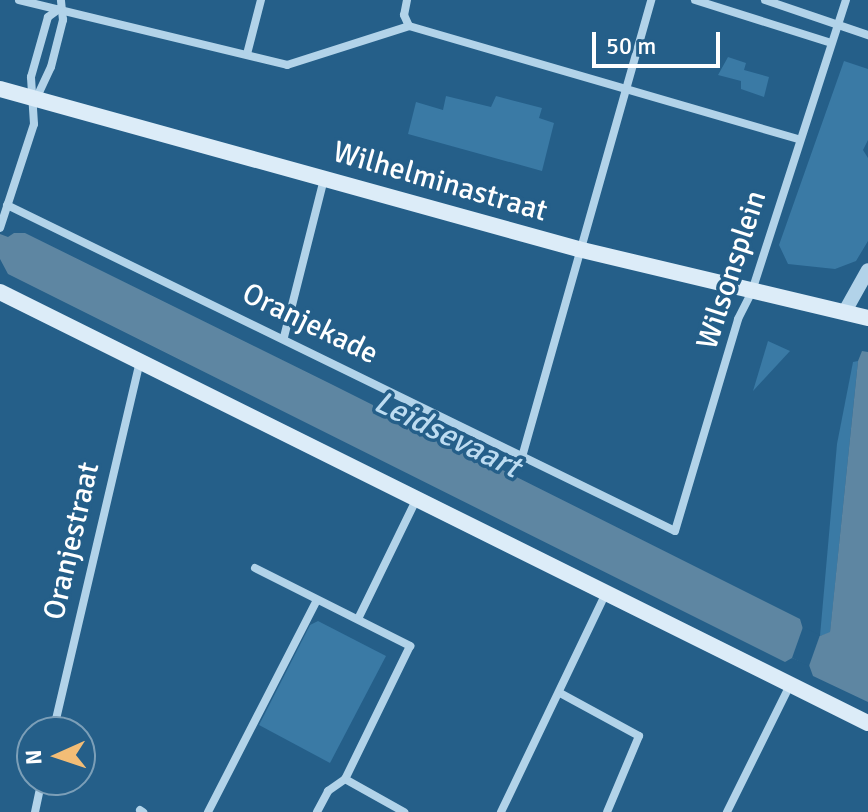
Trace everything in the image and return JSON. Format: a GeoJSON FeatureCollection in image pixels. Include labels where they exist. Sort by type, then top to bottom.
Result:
{"type":"FeatureCollection","features":[{"type":"Feature","properties":{"kind":"main road","name":"Wilhelminastraat"},"geometry":{"type":"LineString","coordinates":[[0,89],[578,249],[751,294],[868,318]]}},
{"type":"Feature","properties":{"kind":"main road"},"geometry":{"type":"LineString","coordinates":[[0,292],[868,723]]}},
{"type":"Feature","properties":{"kind":"street"},"geometry":{"type":"LineString","coordinates":[[19,0],[60,4],[287,65],[409,26],[799,139]]}},
{"type":"Feature","properties":{"kind":"street"},"geometry":{"type":"LineString","coordinates":[[247,54],[261,0]]}},
{"type":"Feature","properties":{"kind":"street"},"geometry":{"type":"LineString","coordinates":[[407,0],[404,15],[409,26]]}},
{"type":"Feature","properties":{"kind":"street"},"geometry":{"type":"LineString","coordinates":[[522,457],[590,203],[651,0]]}},
{"type":"Feature","properties":{"kind":"street"},"geometry":{"type":"LineString","coordinates":[[695,0],[831,43]]}},
{"type":"Feature","properties":{"kind":"street"},"geometry":{"type":"LineString","coordinates":[[765,0],[868,35]]}},
{"type":"Feature","properties":{"kind":"street","name":"Wilsonsplein"},"geometry":{"type":"LineString","coordinates":[[675,531],[738,319],[751,294],[846,0]]}},
{"type":"Feature","properties":{"kind":"street"},"geometry":{"type":"LineString","coordinates":[[36,99],[51,67],[63,20],[60,4]]}},
{"type":"Feature","properties":{"kind":"street"},"geometry":{"type":"LineString","coordinates":[[0,228],[34,124],[36,99],[31,77],[48,17],[60,4]]}},
{"type":"Feature","properties":{"kind":"street"},"geometry":{"type":"LineString","coordinates":[[284,337],[324,178]]}},
{"type":"Feature","properties":{"kind":"street","name":"Oranjekade"},"geometry":{"type":"LineString","coordinates":[[7,205],[284,337],[675,531]]}},
{"type":"Feature","properties":{"kind":"street"},"geometry":{"type":"LineString","coordinates":[[844,313],[868,270]]}},
{"type":"Feature","properties":{"kind":"street","name":"Oranjestraat"},"geometry":{"type":"LineString","coordinates":[[57,716],[141,361]]}},
{"type":"Feature","properties":{"kind":"street"},"geometry":{"type":"LineString","coordinates":[[358,619],[417,498]]}},
{"type":"Feature","properties":{"kind":"street"},"geometry":{"type":"LineString","coordinates":[[255,568],[316,602],[358,619],[410,646],[345,779],[328,791],[317,812]]}},
{"type":"Feature","properties":{"kind":"street"},"geometry":{"type":"LineString","coordinates":[[501,812],[606,593]]}},
{"type":"Feature","properties":{"kind":"street"},"geometry":{"type":"LineString","coordinates":[[208,812],[316,602]]}},
{"type":"Feature","properties":{"kind":"street"},"geometry":{"type":"LineString","coordinates":[[727,812],[790,685]]}},
{"type":"Feature","properties":{"kind":"street"},"geometry":{"type":"LineString","coordinates":[[560,693],[639,736],[607,812]]}},
{"type":"Feature","properties":{"kind":"street"},"geometry":{"type":"LineString","coordinates":[[345,779],[404,812]]}},
{"type":"Feature","properties":{"kind":"shaded area"},"geometry":{"type":"Polygon","coordinates":[[[728,57],[746,63],[744,70],[769,77],[764,97],[741,89],[741,81],[718,75],[728,57]]]}},
{"type":"Feature","properties":{"kind":"shaded area"},"geometry":{"type":"Polygon","coordinates":[[[844,61],[868,69],[868,140],[863,150],[868,158],[868,241],[856,261],[835,269],[788,264],[779,245],[844,61]]]}},
{"type":"Feature","properties":{"kind":"shaded area"},"geometry":{"type":"Polygon","coordinates":[[[446,96],[491,107],[496,96],[542,108],[539,118],[554,123],[542,171],[408,134],[416,102],[443,110],[446,96]]]}},
{"type":"Feature","properties":{"kind":"shaded area"},"geometry":{"type":"Polygon","coordinates":[[[14,233],[25,233],[331,384],[800,619],[803,629],[820,636],[830,632],[858,361],[862,351],[868,352],[868,702],[813,676],[809,665],[792,658],[785,662],[8,274],[0,259],[0,234],[8,237],[14,233]]]}},
{"type":"Feature","properties":{"kind":"shaded area"},"geometry":{"type":"Polygon","coordinates":[[[768,341],[790,351],[753,391],[768,341]]]}},
{"type":"Feature","properties":{"kind":"shaded area"},"geometry":{"type":"Polygon","coordinates":[[[858,361],[830,633],[820,636],[837,444],[853,362],[858,361]]]}},
{"type":"Feature","properties":{"kind":"shaded area"},"geometry":{"type":"Polygon","coordinates":[[[318,621],[386,656],[330,763],[259,725],[310,625],[318,621]]]}},
{"type":"Feature","properties":{"kind":"pier"},"geometry":{"type":"Polygon","coordinates":[[[803,627],[820,635],[809,666],[792,658],[803,627]]]}},
{"type":"Feature","properties":{"kind":"water label","name":"Leidsevaart"},"geometry":{"type":"Point","coordinates":[447,435]}}]}
